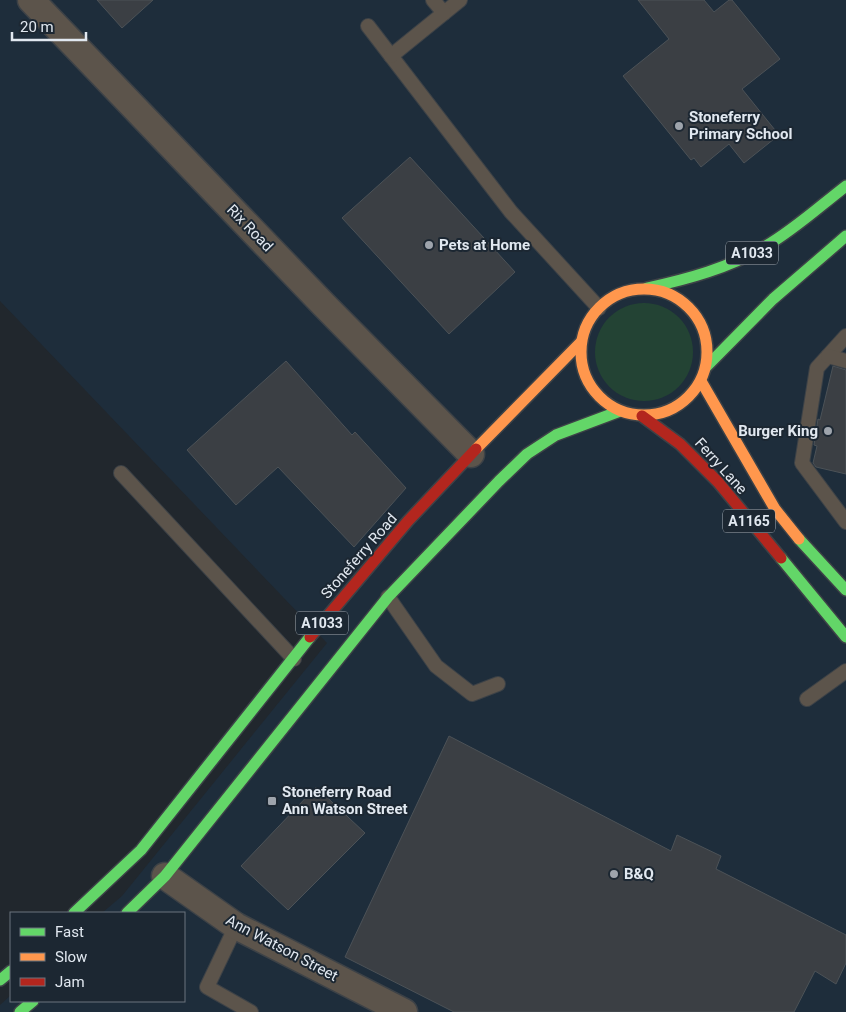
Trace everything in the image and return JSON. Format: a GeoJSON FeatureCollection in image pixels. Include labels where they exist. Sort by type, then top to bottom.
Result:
{"type":"FeatureCollection","features":[{"type":"Feature","properties":{"kind":"main road","name":"A1033"},"geometry":{"type":"LineString","coordinates":[[643,289],[695,278],[767,246],[846,186]]}},
{"type":"Feature","properties":{"kind":"main road","name":"A1033"},"geometry":{"type":"LineString","coordinates":[[706,367],[766,304],[846,236]]}},
{"type":"Feature","properties":{"kind":"main road"},"geometry":{"type":"LineString","coordinates":[[643,289],[662,292],[680,300],[694,313],[703,330],[707,348],[706,367],[701,381],[690,395],[676,407],[660,414],[642,416],[620,411],[602,400],[589,383],[582,364],[581,342],[587,324],[599,308],[612,298],[627,291],[643,289]]}},
{"type":"Feature","properties":{"kind":"main road","name":"Stoneferry Road"},"geometry":{"type":"LineString","coordinates":[[75,912],[141,850],[352,586],[471,454],[581,342]]}},
{"type":"Feature","properties":{"kind":"main road","name":"Ferry Lane"},"geometry":{"type":"LineString","coordinates":[[701,381],[775,509],[811,554],[846,590]]}},
{"type":"Feature","properties":{"kind":"main road","name":"A1033"},"geometry":{"type":"LineString","coordinates":[[129,912],[165,876],[388,597],[527,454],[556,435],[620,411]]}},
{"type":"Feature","properties":{"kind":"main road","name":"Ferry Lane"},"geometry":{"type":"LineString","coordinates":[[642,416],[680,444],[718,482],[846,637]]}},
{"type":"Feature","properties":{"kind":"main road"},"geometry":{"type":"LineString","coordinates":[[0,980],[10,972]]}},
{"type":"Feature","properties":{"kind":"main road"},"geometry":{"type":"LineString","coordinates":[[20,1012],[32,1002]]}},
{"type":"Feature","properties":{"kind":"street","name":"Rix Road"},"geometry":{"type":"LineString","coordinates":[[31,0],[324,305],[471,454]]}},
{"type":"Feature","properties":{"kind":"street","name":"Ann Watson Street"},"geometry":{"type":"LineString","coordinates":[[165,876],[236,926],[404,1012]]}},
{"type":"Feature","properties":{"kind":"lane"},"geometry":{"type":"LineString","coordinates":[[433,0],[444,13]]}},
{"type":"Feature","properties":{"kind":"lane"},"geometry":{"type":"LineString","coordinates":[[391,56],[460,0]]}},
{"type":"Feature","properties":{"kind":"lane"},"geometry":{"type":"LineString","coordinates":[[368,26],[511,212],[599,308]]}},
{"type":"Feature","properties":{"kind":"lane"},"geometry":{"type":"LineString","coordinates":[[846,336],[817,368],[802,463],[846,522]]}},
{"type":"Feature","properties":{"kind":"lane"},"geometry":{"type":"LineString","coordinates":[[828,356],[846,361]]}},
{"type":"Feature","properties":{"kind":"lane"},"geometry":{"type":"LineString","coordinates":[[121,472],[294,659]]}},
{"type":"Feature","properties":{"kind":"lane"},"geometry":{"type":"LineString","coordinates":[[388,597],[436,666],[472,694],[498,684]]}},
{"type":"Feature","properties":{"kind":"lane"},"geometry":{"type":"LineString","coordinates":[[807,699],[846,671]]}},
{"type":"Feature","properties":{"kind":"lane"},"geometry":{"type":"LineString","coordinates":[[236,926],[207,987],[251,1012]]}},
{"type":"Feature","properties":{"kind":"shaded area"},"geometry":{"type":"Polygon","coordinates":[[[0,0],[846,0],[846,1012],[0,1012],[0,1005],[10,996],[10,1002],[185,1002],[185,912],[103,912],[122,896],[327,643],[0,301],[0,0]],[[637,304],[623,308],[611,316],[602,327],[665,308],[651,304],[637,304]]]}},
{"type":"Feature","properties":{"kind":"green space"},"geometry":{"type":"Polygon","coordinates":[[[644,303],[663,307],[678,318],[689,333],[693,352],[689,371],[678,386],[663,397],[644,401],[625,397],[610,386],[599,371],[595,352],[599,333],[610,318],[625,307],[644,303]]]}},
{"type":"Feature","properties":{"kind":"building"},"geometry":{"type":"Polygon","coordinates":[[[97,0],[153,0],[122,28],[97,0]]]}},
{"type":"Feature","properties":{"kind":"building"},"geometry":{"type":"Polygon","coordinates":[[[638,0],[704,0],[714,12],[729,0],[732,0],[780,59],[742,89],[779,135],[744,163],[729,144],[701,167],[694,158],[691,160],[623,76],[669,39],[638,0]]]}},
{"type":"Feature","properties":{"kind":"building","name":"Pets at Home"},"geometry":{"type":"Polygon","coordinates":[[[410,157],[515,272],[449,334],[342,218],[410,157]]]}},
{"type":"Feature","properties":{"kind":"building"},"geometry":{"type":"Polygon","coordinates":[[[286,361],[352,435],[355,432],[406,488],[354,547],[278,467],[236,505],[187,450],[286,361]]]}},
{"type":"Feature","properties":{"kind":"building","name":"Burger King"},"geometry":{"type":"Polygon","coordinates":[[[833,366],[846,370],[846,474],[816,467],[813,463],[817,446],[814,445],[818,419],[820,420],[833,366]]]}},
{"type":"Feature","properties":{"kind":"building"},"geometry":{"type":"Polygon","coordinates":[[[449,736],[671,851],[677,835],[721,856],[716,869],[846,935],[846,963],[836,984],[815,971],[794,1012],[454,1012],[345,957],[449,736]]]}},
{"type":"Feature","properties":{"kind":"building"},"geometry":{"type":"Polygon","coordinates":[[[316,787],[365,833],[288,910],[241,866],[316,787]]]}},
{"type":"Feature","properties":{"kind":"traffic: fast"},"geometry":{"type":"LineString","coordinates":[[647,288],[708,272],[752,254],[787,232],[846,186]]}},
{"type":"Feature","properties":{"kind":"traffic: fast"},"geometry":{"type":"LineString","coordinates":[[706,367],[773,299],[846,236]]}},
{"type":"Feature","properties":{"kind":"traffic: fast"},"geometry":{"type":"LineString","coordinates":[[128,912],[165,876],[388,597],[499,481],[527,454],[556,435],[620,411]]}},
{"type":"Feature","properties":{"kind":"traffic: fast"},"geometry":{"type":"LineString","coordinates":[[799,539],[846,590]]}},
{"type":"Feature","properties":{"kind":"traffic: fast"},"geometry":{"type":"LineString","coordinates":[[781,558],[846,637]]}},
{"type":"Feature","properties":{"kind":"traffic: fast"},"geometry":{"type":"LineString","coordinates":[[75,912],[141,850],[310,637]]}},
{"type":"Feature","properties":{"kind":"traffic: fast"},"geometry":{"type":"LineString","coordinates":[[0,980],[10,972]]}},
{"type":"Feature","properties":{"kind":"traffic: fast"},"geometry":{"type":"LineString","coordinates":[[20,1012],[32,1002]]}},
{"type":"Feature","properties":{"kind":"traffic: slow"},"geometry":{"type":"LineString","coordinates":[[644,289],[668,294],[689,307],[702,328],[707,352],[702,376],[689,397],[668,410],[644,415],[620,410],[599,397],[586,376],[581,352],[586,328],[599,307],[620,294],[644,289]]}},
{"type":"Feature","properties":{"kind":"traffic: slow"},"geometry":{"type":"LineString","coordinates":[[476,449],[581,342]]}},
{"type":"Feature","properties":{"kind":"traffic: slow"},"geometry":{"type":"LineString","coordinates":[[701,381],[775,509],[799,539]]}},
{"type":"Feature","properties":{"kind":"traffic: jam"},"geometry":{"type":"LineString","coordinates":[[642,416],[680,444],[718,482],[781,558]]}},
{"type":"Feature","properties":{"kind":"traffic: jam"},"geometry":{"type":"LineString","coordinates":[[310,637],[408,521],[476,449]]}},
{"type":"Feature","properties":{"kind":"place","name":"Stoneferry Primary School"},"geometry":{"type":"Point","coordinates":[679,126]}},
{"type":"Feature","properties":{"kind":"place","name":"Pets at Home"},"geometry":{"type":"Point","coordinates":[429,245]}},
{"type":"Feature","properties":{"kind":"place","name":"Burger King"},"geometry":{"type":"Point","coordinates":[828,431]}},
{"type":"Feature","properties":{"kind":"place","name":"Stoneferry Road Ann Watson Street"},"geometry":{"type":"Point","coordinates":[272,801]}},
{"type":"Feature","properties":{"kind":"place","name":"B&Q"},"geometry":{"type":"Point","coordinates":[614,874]}}]}
